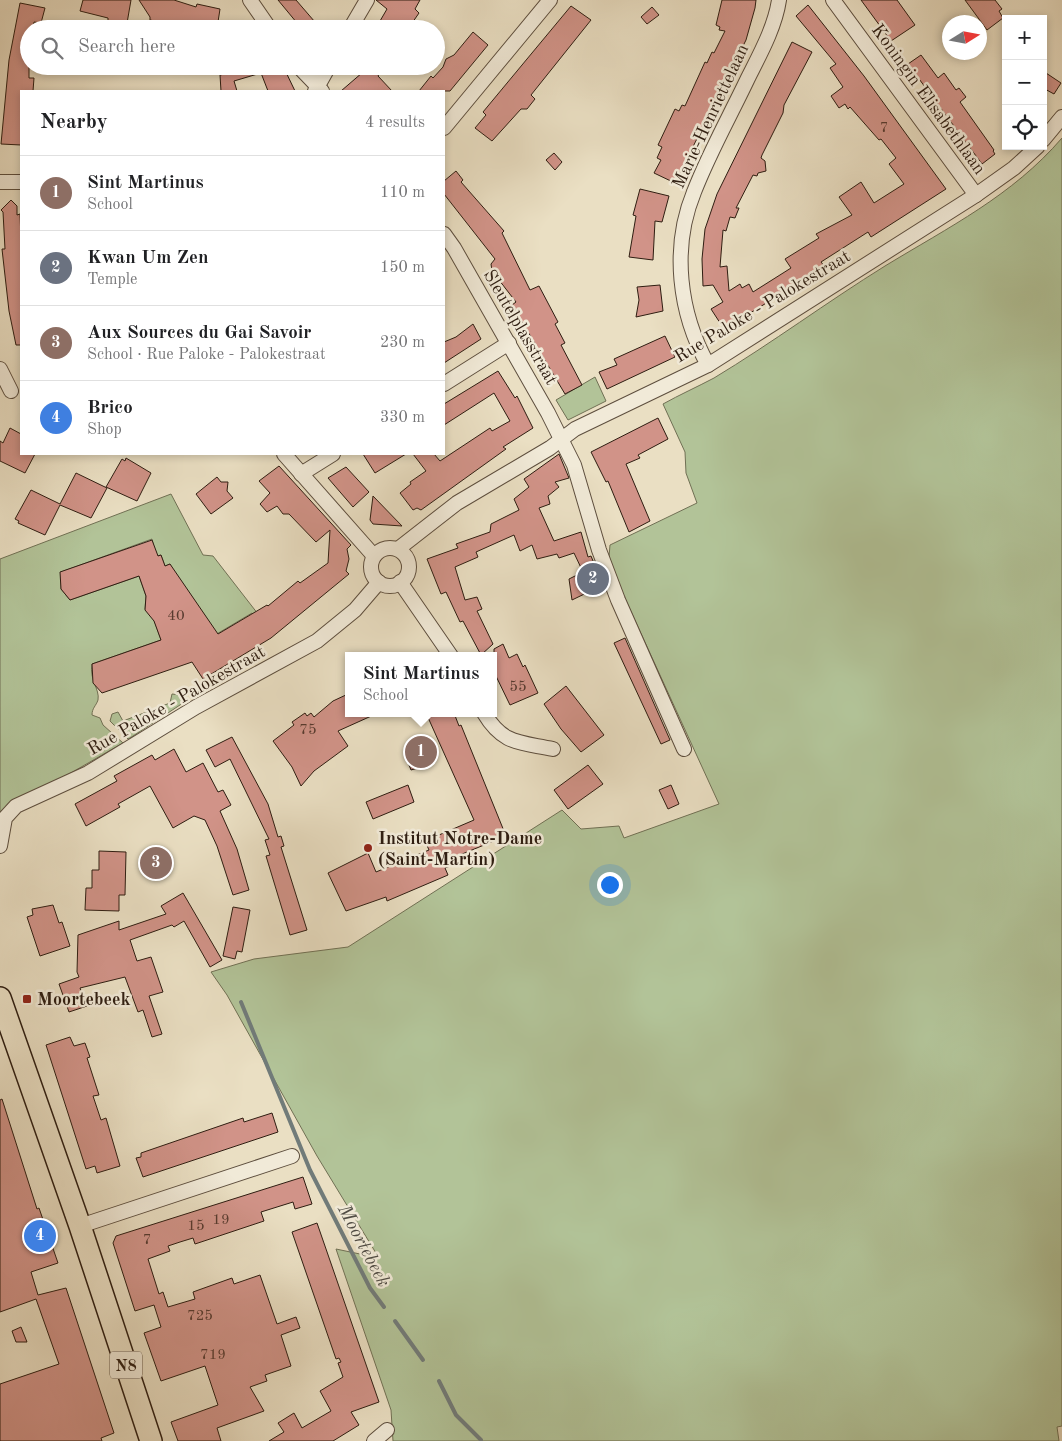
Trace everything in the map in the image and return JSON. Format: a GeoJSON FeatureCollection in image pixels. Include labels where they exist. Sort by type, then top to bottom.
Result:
{"type":"FeatureCollection","features":[{"type":"Feature","properties":{"kind":"main road","name":"N8"},"geometry":{"type":"LineString","coordinates":[[0,998],[80,1226],[152,1441]]}},
{"type":"Feature","properties":{"kind":"street"},"geometry":{"type":"LineString","coordinates":[[250,0],[264,20]]}},
{"type":"Feature","properties":{"kind":"street"},"geometry":{"type":"LineString","coordinates":[[355,20],[367,0]]}},
{"type":"Feature","properties":{"kind":"street"},"geometry":{"type":"LineString","coordinates":[[445,127],[550,0]]}},
{"type":"Feature","properties":{"kind":"street","name":"Marie-Henriettelaan"},"geometry":{"type":"LineString","coordinates":[[708,365],[688,321],[682,290],[680,265],[684,230],[693,193],[761,51],[779,0]]}},
{"type":"Feature","properties":{"kind":"street","name":"Koningin Elisabethlaan"},"geometry":{"type":"LineString","coordinates":[[834,0],[976,195]]}},
{"type":"Feature","properties":{"kind":"street"},"geometry":{"type":"LineString","coordinates":[[306,75],[318,90],[325,75]]}},
{"type":"Feature","properties":{"kind":"street"},"geometry":{"type":"LineString","coordinates":[[1047,135],[1062,116]]}},
{"type":"Feature","properties":{"kind":"street","name":"Rue Paloke - Palokestraat"},"geometry":{"type":"LineString","coordinates":[[374,556],[385,548],[398,550],[457,503],[584,425],[708,365],[976,195],[1014,168],[1034,150]]}},
{"type":"Feature","properties":{"kind":"street"},"geometry":{"type":"LineString","coordinates":[[0,182],[20,182]]}},
{"type":"Feature","properties":{"kind":"street","name":"Sleutelplasstraat"},"geometry":{"type":"LineString","coordinates":[[445,235],[510,343],[574,465],[597,542],[618,600],[684,749]]}},
{"type":"Feature","properties":{"kind":"street"},"geometry":{"type":"LineString","coordinates":[[445,383],[510,343]]}},
{"type":"Feature","properties":{"kind":"street"},"geometry":{"type":"LineString","coordinates":[[0,369],[11,391]]}},
{"type":"Feature","properties":{"kind":"street"},"geometry":{"type":"LineString","coordinates":[[285,455],[374,556],[372,573],[379,582],[393,585],[400,582],[408,572],[407,559],[398,550]]}},
{"type":"Feature","properties":{"kind":"street"},"geometry":{"type":"LineString","coordinates":[[301,474],[331,455]]}},
{"type":"Feature","properties":{"kind":"street","name":"Rue Paloke - Palokestraat"},"geometry":{"type":"LineString","coordinates":[[0,846],[5,818],[16,806],[88,773],[204,702],[317,641],[355,610],[379,582]]}},
{"type":"Feature","properties":{"kind":"street"},"geometry":{"type":"LineString","coordinates":[[400,582],[448,652]]}},
{"type":"Feature","properties":{"kind":"street"},"geometry":{"type":"LineString","coordinates":[[486,717],[494,730],[506,739],[553,749]]}},
{"type":"Feature","properties":{"kind":"street"},"geometry":{"type":"LineString","coordinates":[[80,1226],[292,1156]]}},
{"type":"Feature","properties":{"kind":"street"},"geometry":{"type":"LineString","coordinates":[[374,1441],[387,1430]]}},
{"type":"Feature","properties":{"kind":"green space"},"geometry":{"type":"Polygon","coordinates":[[[1062,138],[1062,1426],[1057,1427],[1059,1441],[393,1441],[391,1410],[336,1249],[379,1258],[317,1156],[227,995],[211,972],[254,959],[348,947],[562,810],[581,829],[619,826],[624,838],[719,804],[616,579],[609,557],[610,545],[697,503],[686,473],[685,452],[663,404],[714,378],[863,280],[979,209],[1022,177],[1043,159],[1062,138]]]}},
{"type":"Feature","properties":{"kind":"green space"},"geometry":{"type":"Polygon","coordinates":[[[595,377],[606,401],[568,420],[556,400],[595,377]]]}},
{"type":"Feature","properties":{"kind":"green space"},"geometry":{"type":"Polygon","coordinates":[[[171,494],[203,555],[213,556],[258,614],[254,617],[252,613],[205,641],[170,564],[165,566],[161,555],[156,556],[152,539],[61,572],[61,589],[70,600],[139,576],[146,596],[145,609],[154,620],[161,640],[92,664],[91,670],[98,700],[92,715],[100,718],[103,725],[123,743],[69,774],[14,800],[0,813],[0,559],[171,494]]]}},
{"type":"Feature","properties":{"kind":"green space"},"geometry":{"type":"Polygon","coordinates":[[[172,694],[180,695],[183,703],[128,739],[110,721],[112,714],[118,712],[123,721],[170,703],[172,694]]]}},
{"type":"Feature","properties":{"kind":"building"},"geometry":{"type":"Polygon","coordinates":[[[83,0],[131,0],[128,20],[108,20],[108,18],[80,11],[83,0]]]}},
{"type":"Feature","properties":{"kind":"building"},"geometry":{"type":"Polygon","coordinates":[[[139,0],[174,0],[196,7],[197,4],[220,9],[218,20],[150,20],[139,0]]]}},
{"type":"Feature","properties":{"kind":"building"},"geometry":{"type":"Polygon","coordinates":[[[278,0],[296,0],[313,20],[295,20],[278,0]]]}},
{"type":"Feature","properties":{"kind":"building"},"geometry":{"type":"Polygon","coordinates":[[[376,0],[420,0],[415,9],[419,13],[414,20],[381,20],[387,9],[376,0]]]}},
{"type":"Feature","properties":{"kind":"building"},"geometry":{"type":"Polygon","coordinates":[[[722,0],[756,0],[746,40],[675,183],[654,173],[661,160],[657,158],[662,147],[658,145],[675,109],[679,111],[682,105],[685,106],[705,62],[707,63],[712,52],[714,53],[725,31],[719,30],[720,27],[716,25],[722,0]]]}},
{"type":"Feature","properties":{"kind":"building"},"geometry":{"type":"Polygon","coordinates":[[[861,0],[897,0],[915,25],[891,41],[861,0]]]}},
{"type":"Feature","properties":{"kind":"building"},"geometry":{"type":"Polygon","coordinates":[[[965,0],[995,0],[1002,9],[999,11],[1002,19],[987,30],[987,15],[976,15],[965,0]]]}},
{"type":"Feature","properties":{"kind":"building"},"geometry":{"type":"Polygon","coordinates":[[[20,3],[45,8],[42,20],[20,20],[20,75],[29,75],[29,78],[34,78],[33,90],[20,90],[20,145],[1,144],[9,60],[20,3]]]}},
{"type":"Feature","properties":{"kind":"building"},"geometry":{"type":"Polygon","coordinates":[[[808,5],[864,76],[946,189],[871,237],[868,232],[821,262],[825,267],[724,329],[711,309],[723,302],[713,285],[703,286],[702,259],[705,229],[717,194],[792,42],[812,52],[784,105],[783,113],[762,155],[761,158],[765,161],[766,171],[758,173],[757,176],[753,175],[736,208],[739,208],[735,218],[730,217],[726,231],[723,230],[720,267],[727,266],[729,291],[740,284],[742,288],[749,284],[753,292],[791,268],[785,259],[819,238],[816,234],[852,215],[839,197],[861,182],[874,203],[904,184],[889,164],[896,158],[881,139],[879,140],[850,107],[848,109],[845,104],[839,108],[831,96],[843,87],[830,68],[836,64],[796,16],[808,5]]]}},
{"type":"Feature","properties":{"kind":"building"},"geometry":{"type":"Polygon","coordinates":[[[571,6],[591,20],[531,95],[535,99],[527,109],[521,109],[492,141],[475,128],[486,115],[483,112],[571,6]]]}},
{"type":"Feature","properties":{"kind":"building"},"geometry":{"type":"Polygon","coordinates":[[[652,7],[659,15],[647,24],[641,17],[652,7]]]}},
{"type":"Feature","properties":{"kind":"building"},"geometry":{"type":"Polygon","coordinates":[[[473,32],[488,45],[450,91],[420,90],[431,76],[433,78],[436,75],[445,75],[446,59],[454,55],[473,32]]]}},
{"type":"Feature","properties":{"kind":"building"},"geometry":{"type":"Polygon","coordinates":[[[921,55],[938,78],[944,73],[956,90],[959,88],[966,97],[960,102],[995,154],[982,164],[908,64],[921,55]]]}},
{"type":"Feature","properties":{"kind":"building"},"geometry":{"type":"Polygon","coordinates":[[[1047,74],[1061,83],[1054,94],[1047,90],[1047,74]]]}},
{"type":"Feature","properties":{"kind":"building"},"geometry":{"type":"Polygon","coordinates":[[[220,75],[254,75],[234,81],[237,90],[221,90],[220,75]]]}},
{"type":"Feature","properties":{"kind":"building"},"geometry":{"type":"Polygon","coordinates":[[[262,75],[287,75],[295,90],[268,90],[262,75]]]}},
{"type":"Feature","properties":{"kind":"building"},"geometry":{"type":"Polygon","coordinates":[[[360,75],[379,75],[391,90],[342,90],[360,75]]]}},
{"type":"Feature","properties":{"kind":"building"},"geometry":{"type":"Polygon","coordinates":[[[554,153],[562,162],[555,170],[546,160],[554,153]]]}},
{"type":"Feature","properties":{"kind":"building"},"geometry":{"type":"Polygon","coordinates":[[[456,171],[463,180],[461,182],[504,231],[502,233],[530,290],[539,286],[558,322],[555,324],[565,343],[561,345],[582,385],[565,394],[512,305],[516,302],[492,271],[491,264],[495,259],[445,195],[445,180],[456,171]]]}},
{"type":"Feature","properties":{"kind":"building"},"geometry":{"type":"Polygon","coordinates":[[[640,189],[669,196],[662,222],[655,221],[653,260],[629,257],[636,216],[633,215],[640,189]]]}},
{"type":"Feature","properties":{"kind":"building"},"geometry":{"type":"Polygon","coordinates":[[[11,200],[17,206],[17,215],[20,214],[20,345],[16,345],[9,311],[2,249],[5,249],[3,212],[1,210],[11,200]]]}},
{"type":"Feature","properties":{"kind":"building"},"geometry":{"type":"Polygon","coordinates":[[[660,285],[663,311],[636,317],[639,300],[637,287],[660,285]]]}},
{"type":"Feature","properties":{"kind":"building"},"geometry":{"type":"Polygon","coordinates":[[[473,324],[481,339],[445,362],[445,342],[456,337],[473,324]]]}},
{"type":"Feature","properties":{"kind":"building"},"geometry":{"type":"Polygon","coordinates":[[[665,336],[675,357],[607,389],[599,372],[617,365],[614,359],[665,336]]]}},
{"type":"Feature","properties":{"kind":"building"},"geometry":{"type":"Polygon","coordinates":[[[498,371],[515,398],[517,396],[533,428],[503,447],[506,449],[421,510],[417,508],[413,510],[400,493],[411,484],[410,482],[426,471],[414,455],[435,455],[440,461],[490,428],[492,431],[510,421],[494,393],[445,424],[445,403],[498,371]]]}},
{"type":"Feature","properties":{"kind":"building"},"geometry":{"type":"Polygon","coordinates":[[[658,418],[668,439],[638,455],[640,458],[626,464],[650,521],[629,532],[608,481],[606,482],[591,452],[658,418]]]}},
{"type":"Feature","properties":{"kind":"building"},"geometry":{"type":"Polygon","coordinates":[[[10,428],[20,433],[20,455],[34,455],[25,473],[0,461],[0,441],[3,443],[10,428]]]}},
{"type":"Feature","properties":{"kind":"building"},"geometry":{"type":"Polygon","coordinates":[[[559,454],[569,478],[555,482],[559,487],[548,496],[550,504],[539,508],[554,541],[581,532],[588,557],[591,556],[603,585],[572,600],[569,579],[583,572],[574,553],[559,558],[557,554],[537,559],[532,545],[520,551],[514,535],[476,552],[478,557],[455,567],[465,600],[477,597],[482,609],[477,611],[493,644],[484,652],[479,652],[463,621],[460,622],[446,592],[441,594],[427,559],[458,548],[456,544],[490,532],[491,524],[519,510],[514,499],[529,487],[524,479],[559,454]]]}},
{"type":"Feature","properties":{"kind":"building"},"geometry":{"type":"Polygon","coordinates":[[[364,455],[404,455],[375,473],[364,455]]]}},
{"type":"Feature","properties":{"kind":"building"},"geometry":{"type":"Polygon","coordinates":[[[126,458],[151,473],[137,501],[106,487],[122,459],[125,461],[126,458]]]}},
{"type":"Feature","properties":{"kind":"building"},"geometry":{"type":"Polygon","coordinates":[[[279,466],[351,545],[347,549],[349,559],[346,571],[349,574],[271,638],[203,679],[192,662],[102,693],[93,683],[92,664],[161,640],[154,621],[145,610],[146,596],[139,576],[70,600],[61,589],[60,572],[152,540],[158,556],[161,555],[165,566],[170,564],[218,634],[268,606],[298,581],[300,583],[328,563],[330,530],[316,542],[289,514],[283,514],[277,506],[267,512],[260,504],[270,493],[259,481],[279,466]]]}},
{"type":"Feature","properties":{"kind":"building"},"geometry":{"type":"Polygon","coordinates":[[[346,467],[369,492],[353,507],[328,478],[346,467]]]}},
{"type":"Feature","properties":{"kind":"building"},"geometry":{"type":"Polygon","coordinates":[[[76,473],[107,488],[91,518],[60,505],[45,535],[18,523],[19,521],[15,519],[31,490],[60,504],[76,473]]]}},
{"type":"Feature","properties":{"kind":"building"},"geometry":{"type":"Polygon","coordinates":[[[217,477],[221,482],[228,482],[227,491],[233,498],[211,514],[196,494],[217,477]]]}},
{"type":"Feature","properties":{"kind":"building"},"geometry":{"type":"Polygon","coordinates":[[[373,496],[402,526],[373,524],[370,520],[373,496]]]}},
{"type":"Feature","properties":{"kind":"building"},"geometry":{"type":"Polygon","coordinates":[[[625,638],[670,740],[661,744],[614,643],[625,638]]]}},
{"type":"Feature","properties":{"kind":"building"},"geometry":{"type":"Polygon","coordinates":[[[503,644],[509,658],[517,654],[523,667],[525,665],[538,693],[510,705],[497,678],[497,652],[494,652],[494,649],[503,644]]]}},
{"type":"Feature","properties":{"kind":"building"},"geometry":{"type":"Polygon","coordinates":[[[566,686],[604,735],[581,752],[561,729],[544,704],[566,686]]]}},
{"type":"Feature","properties":{"kind":"building"},"geometry":{"type":"Polygon","coordinates":[[[345,695],[345,717],[369,717],[338,731],[348,746],[314,771],[301,786],[292,767],[273,741],[294,725],[292,722],[305,713],[307,716],[311,713],[314,717],[333,701],[345,695]]]}},
{"type":"Feature","properties":{"kind":"building"},"geometry":{"type":"Polygon","coordinates":[[[428,717],[456,717],[459,726],[461,725],[506,836],[450,859],[453,865],[445,868],[448,875],[387,901],[386,897],[346,911],[328,873],[368,853],[376,872],[429,850],[425,841],[474,820],[428,717]]]}},
{"type":"Feature","properties":{"kind":"building"},"geometry":{"type":"Polygon","coordinates":[[[232,737],[268,804],[278,837],[281,836],[284,846],[281,847],[307,930],[290,935],[266,856],[270,855],[265,840],[269,839],[230,759],[215,767],[206,750],[232,737]]]}},
{"type":"Feature","properties":{"kind":"building"},"geometry":{"type":"Polygon","coordinates":[[[415,748],[421,767],[411,770],[404,752],[415,748]]]}},
{"type":"Feature","properties":{"kind":"building"},"geometry":{"type":"Polygon","coordinates":[[[174,749],[186,772],[203,763],[218,792],[223,790],[231,805],[220,811],[237,849],[249,890],[233,895],[217,846],[205,820],[194,816],[173,828],[150,786],[118,804],[120,807],[86,826],[75,804],[117,781],[114,776],[152,755],[155,760],[174,749]]]}},
{"type":"Feature","properties":{"kind":"building"},"geometry":{"type":"Polygon","coordinates":[[[588,765],[603,784],[568,809],[554,790],[588,765]]]}},
{"type":"Feature","properties":{"kind":"building"},"geometry":{"type":"Polygon","coordinates":[[[408,785],[414,802],[373,819],[366,802],[408,785]]]}},
{"type":"Feature","properties":{"kind":"building"},"geometry":{"type":"Polygon","coordinates":[[[671,785],[679,804],[668,809],[659,790],[671,785]]]}},
{"type":"Feature","properties":{"kind":"building"},"geometry":{"type":"Polygon","coordinates":[[[99,851],[126,852],[125,895],[119,895],[119,911],[85,910],[86,888],[92,888],[92,870],[99,870],[99,851]]]}},
{"type":"Feature","properties":{"kind":"building"},"geometry":{"type":"Polygon","coordinates":[[[183,893],[222,960],[210,967],[184,921],[174,927],[172,925],[130,940],[137,961],[151,957],[163,992],[149,996],[162,1034],[152,1037],[143,1010],[138,1012],[125,977],[80,988],[87,1006],[69,1012],[59,984],[79,977],[77,972],[78,935],[119,921],[119,930],[166,914],[161,906],[183,893]]]}},
{"type":"Feature","properties":{"kind":"building"},"geometry":{"type":"Polygon","coordinates":[[[53,905],[59,923],[62,922],[70,946],[40,956],[27,917],[33,915],[32,909],[53,905]]]}},
{"type":"Feature","properties":{"kind":"building"},"geometry":{"type":"Polygon","coordinates":[[[233,907],[250,910],[242,952],[237,951],[235,959],[223,956],[233,907]]]}},
{"type":"Feature","properties":{"kind":"building"},"geometry":{"type":"Polygon","coordinates":[[[70,1037],[74,1046],[85,1043],[90,1057],[87,1058],[99,1095],[93,1096],[101,1120],[106,1118],[120,1166],[97,1173],[95,1166],[86,1169],[46,1045],[70,1037]]]}},
{"type":"Feature","properties":{"kind":"building"},"geometry":{"type":"Polygon","coordinates":[[[2,1099],[37,1209],[39,1208],[58,1263],[31,1272],[38,1295],[66,1288],[114,1433],[101,1438],[102,1441],[0,1441],[0,1384],[59,1364],[36,1299],[0,1312],[0,1100],[2,1099]]]}},
{"type":"Feature","properties":{"kind":"building"},"geometry":{"type":"Polygon","coordinates":[[[272,1113],[278,1132],[143,1177],[136,1158],[141,1157],[141,1153],[243,1118],[244,1122],[272,1113]]]}},
{"type":"Feature","properties":{"kind":"building"},"geometry":{"type":"Polygon","coordinates":[[[303,1177],[312,1204],[295,1209],[293,1202],[261,1212],[264,1221],[195,1244],[193,1238],[180,1242],[168,1246],[170,1251],[148,1259],[159,1294],[163,1292],[168,1307],[195,1299],[193,1292],[232,1278],[234,1284],[260,1275],[277,1324],[296,1317],[300,1328],[281,1335],[291,1366],[265,1375],[267,1381],[250,1387],[264,1411],[217,1428],[221,1441],[178,1441],[171,1422],[218,1405],[205,1366],[161,1381],[144,1333],[161,1327],[154,1305],[135,1311],[113,1243],[116,1236],[303,1177]]]}},
{"type":"Feature","properties":{"kind":"building"},"geometry":{"type":"Polygon","coordinates":[[[317,1223],[379,1402],[351,1412],[359,1425],[333,1441],[269,1441],[284,1432],[278,1423],[294,1413],[302,1428],[331,1411],[320,1391],[343,1377],[338,1363],[341,1362],[339,1358],[336,1359],[292,1232],[317,1223]]]}},
{"type":"Feature","properties":{"kind":"building"},"geometry":{"type":"Polygon","coordinates":[[[21,1327],[27,1342],[16,1342],[12,1331],[21,1327]]]}},
{"type":"Feature","properties":{"kind":"waterway","name":"Moortebeek"},"geometry":{"type":"LineString","coordinates":[[241,1002],[310,1170],[370,1288],[384,1307]]}},
{"type":"Feature","properties":{"kind":"waterway","name":"Moortebeek"},"geometry":{"type":"LineString","coordinates":[[395,1321],[423,1360]]}},
{"type":"Feature","properties":{"kind":"waterway"},"geometry":{"type":"LineString","coordinates":[[439,1381],[456,1415],[481,1440]]}},
{"type":"Feature","properties":{"kind":"place","name":"Kwan Um Zen"},"geometry":{"type":"Point","coordinates":[593,579]}},
{"type":"Feature","properties":{"kind":"place","name":"Sint Martinus"},"geometry":{"type":"Point","coordinates":[421,752]}},
{"type":"Feature","properties":{"kind":"place","name":"Institut Notre-Dame (Saint-Martin)"},"geometry":{"type":"Point","coordinates":[368,848]}},
{"type":"Feature","properties":{"kind":"place","name":"Aux Sources du Gai Savoir"},"geometry":{"type":"Point","coordinates":[156,863]}},
{"type":"Feature","properties":{"kind":"place","name":"Moortebeek"},"geometry":{"type":"Point","coordinates":[27,999]}},
{"type":"Feature","properties":{"kind":"place","name":"Brico"},"geometry":{"type":"Point","coordinates":[40,1236]}}]}
